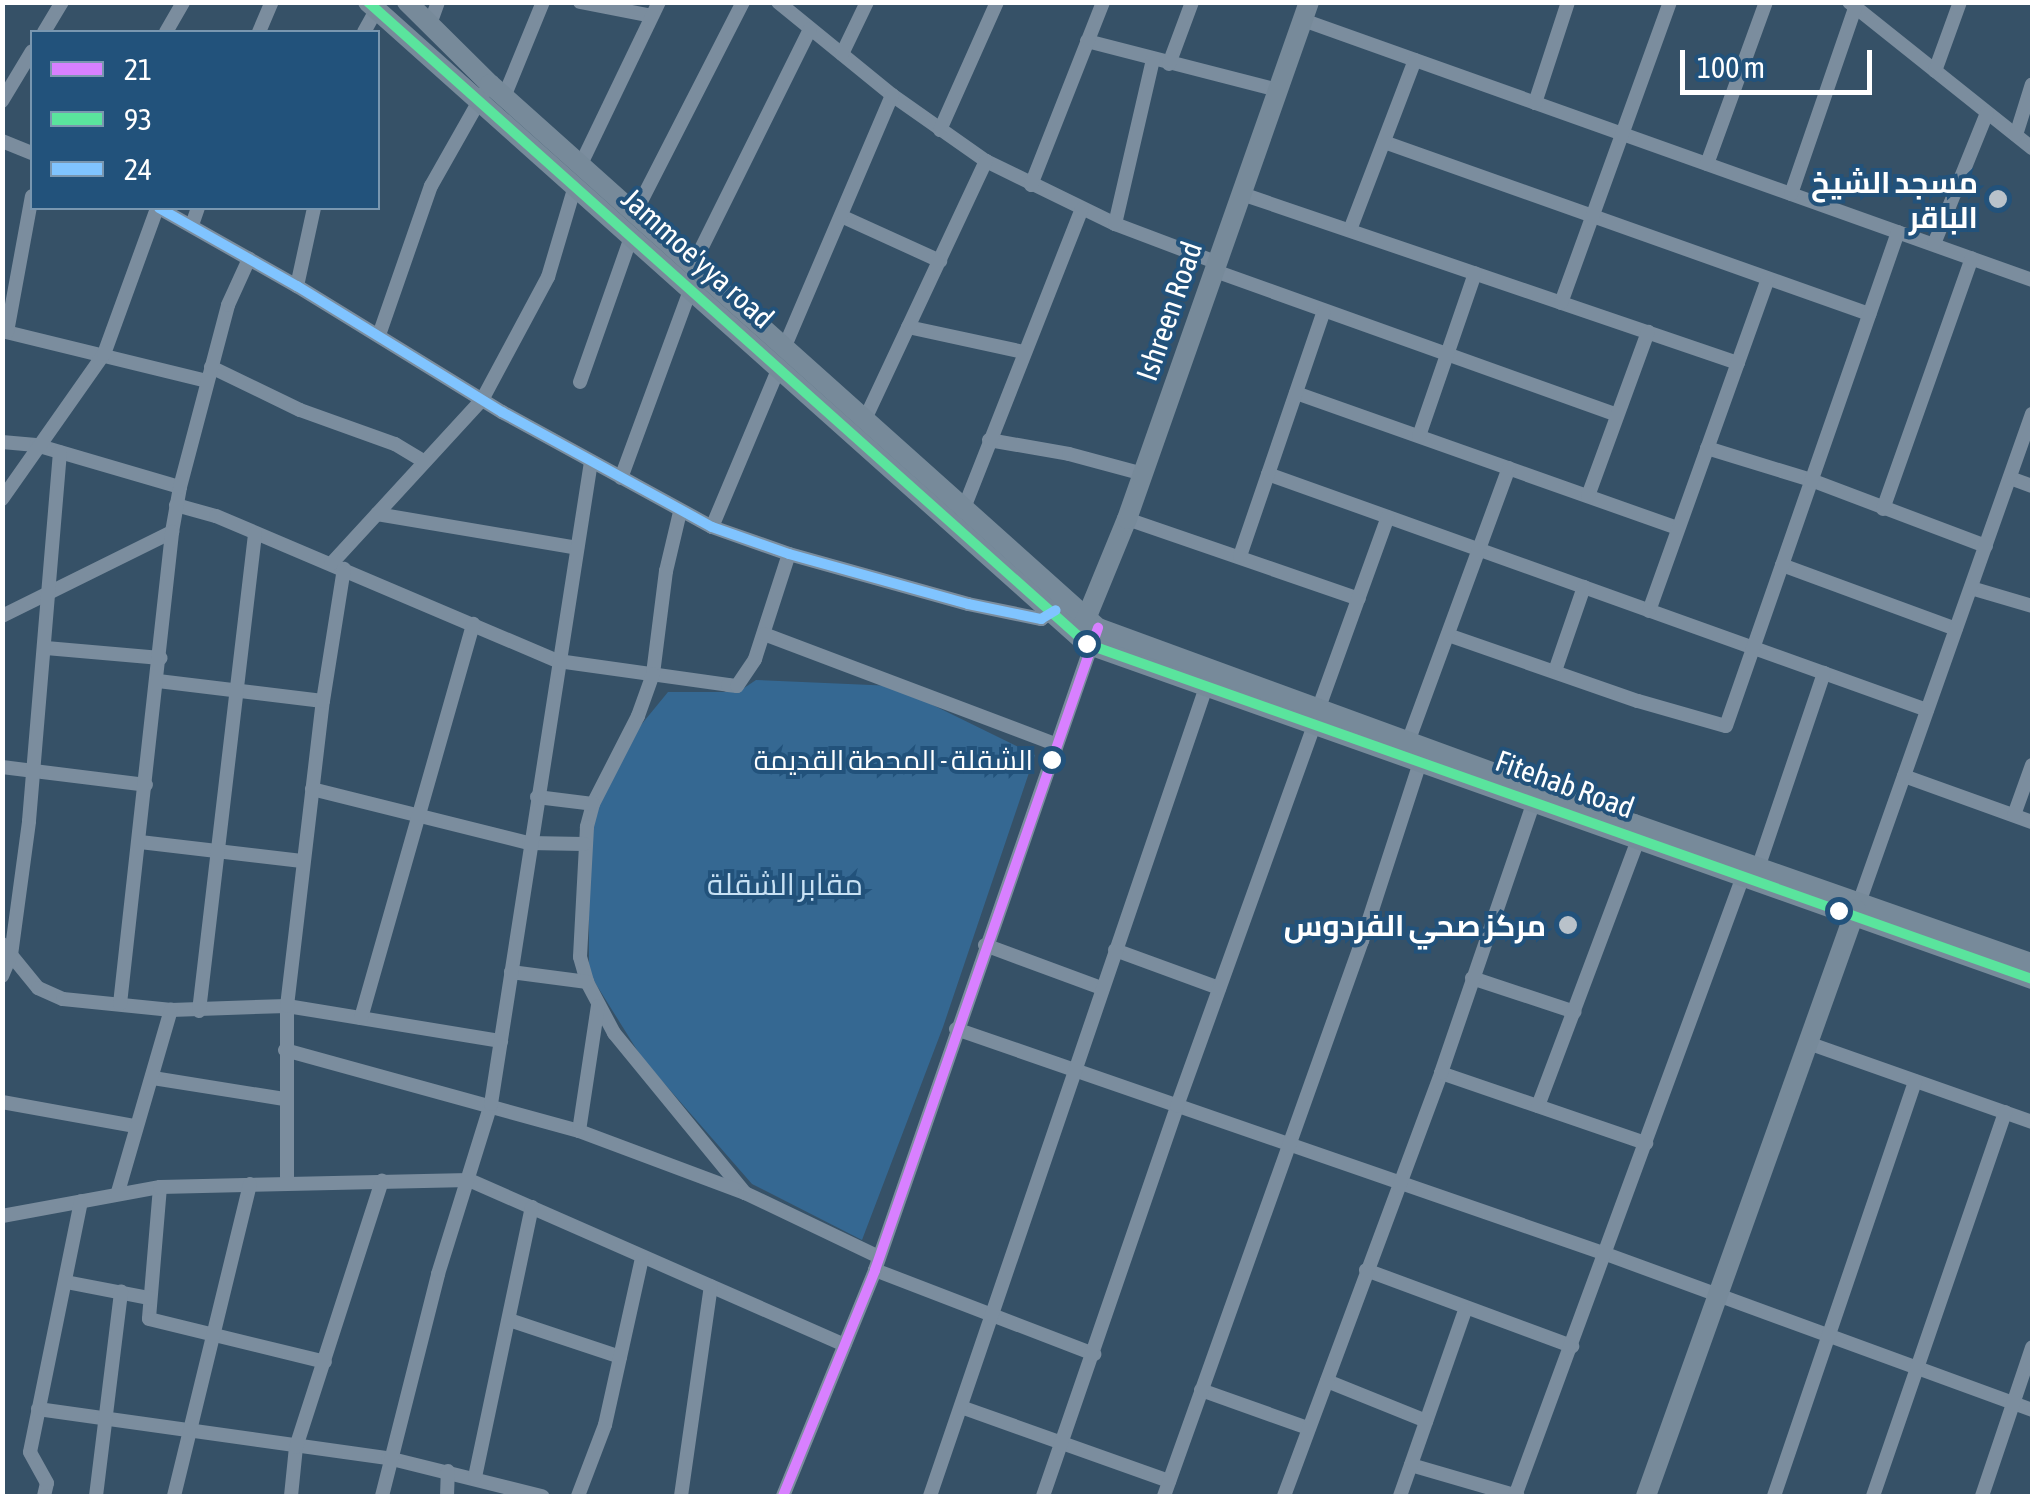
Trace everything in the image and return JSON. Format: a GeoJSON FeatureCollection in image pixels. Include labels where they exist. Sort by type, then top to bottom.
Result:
{"type":"FeatureCollection","features":[{"type":"Feature","properties":{"kind":"main road","name":"Jammoe'yya road"},"geometry":{"type":"LineString","coordinates":[[407,2],[575,186],[778,370],[995,550]]}},
{"type":"Feature","properties":{"kind":"main road","name":"Jammoe'yya road"},"geometry":{"type":"LineString","coordinates":[[372,6],[581,164],[964,508],[995,550]]}},
{"type":"Feature","properties":{"kind":"main road","name":"Ishreen Road"},"geometry":{"type":"LineString","coordinates":[[1088,632],[1306,11]]}},
{"type":"Feature","properties":{"kind":"main road"},"geometry":{"type":"LineString","coordinates":[[995,550],[1088,632]]}},
{"type":"Feature","properties":{"kind":"main road","name":"Fitehab Road"},"geometry":{"type":"LineString","coordinates":[[1088,632],[1206,688],[1408,742],[2032,979]]}},
{"type":"Feature","properties":{"kind":"main road","name":"Fitehab Road"},"geometry":{"type":"LineString","coordinates":[[1088,632],[1533,804],[1637,842],[1750,874]]}},
{"type":"Feature","properties":{"kind":"main road"},"geometry":{"type":"LineString","coordinates":[[1646,1496],[1856,911]]}},
{"type":"Feature","properties":{"kind":"main road","name":"Fitehab Road"},"geometry":{"type":"LineString","coordinates":[[1856,911],[2032,963]]}},
{"type":"Feature","properties":{"kind":"street"},"geometry":{"type":"LineString","coordinates":[[45,30],[62,2]]}},
{"type":"Feature","properties":{"kind":"street"},"geometry":{"type":"LineString","coordinates":[[167,30],[182,2]]}},
{"type":"Feature","properties":{"kind":"street"},"geometry":{"type":"LineString","coordinates":[[259,30],[272,2]]}},
{"type":"Feature","properties":{"kind":"street"},"geometry":{"type":"LineString","coordinates":[[430,24],[438,2]]}},
{"type":"Feature","properties":{"kind":"street"},"geometry":{"type":"LineString","coordinates":[[379,336],[436,174],[491,94],[543,2]]}},
{"type":"Feature","properties":{"kind":"street"},"geometry":{"type":"LineString","coordinates":[[580,2],[656,10],[581,164]]}},
{"type":"Feature","properties":{"kind":"street"},"geometry":{"type":"LineString","coordinates":[[636,213],[743,2]]}},
{"type":"Feature","properties":{"kind":"street"},"geometry":{"type":"LineString","coordinates":[[778,2],[940,130],[1031,185],[1323,312],[1617,415]]}},
{"type":"Feature","properties":{"kind":"street"},"geometry":{"type":"LineString","coordinates":[[842,54],[867,2]]}},
{"type":"Feature","properties":{"kind":"street"},"geometry":{"type":"LineString","coordinates":[[940,130],[997,2]]}},
{"type":"Feature","properties":{"kind":"street"},"geometry":{"type":"LineString","coordinates":[[1031,185],[1102,2]]}},
{"type":"Feature","properties":{"kind":"street"},"geometry":{"type":"LineString","coordinates":[[1169,64],[1192,2]]}},
{"type":"Feature","properties":{"kind":"street"},"geometry":{"type":"LineString","coordinates":[[1561,303],[1670,2]]}},
{"type":"Feature","properties":{"kind":"street"},"geometry":{"type":"LineString","coordinates":[[1707,164],[1766,2]]}},
{"type":"Feature","properties":{"kind":"street"},"geometry":{"type":"LineString","coordinates":[[1935,71],[1960,2]]}},
{"type":"Feature","properties":{"kind":"street"},"geometry":{"type":"LineString","coordinates":[[1535,102],[1562,4]]}},
{"type":"Feature","properties":{"kind":"street"},"geometry":{"type":"LineString","coordinates":[[1791,194],[1852,5],[2032,148]]}},
{"type":"Feature","properties":{"kind":"street"},"geometry":{"type":"LineString","coordinates":[[365,30],[372,6]]}},
{"type":"Feature","properties":{"kind":"street"},"geometry":{"type":"LineString","coordinates":[[1306,11],[1415,60],[2032,280]]}},
{"type":"Feature","properties":{"kind":"street"},"geometry":{"type":"LineString","coordinates":[[694,265],[810,29]]}},
{"type":"Feature","properties":{"kind":"street"},"geometry":{"type":"LineString","coordinates":[[1087,41],[1278,90]]}},
{"type":"Feature","properties":{"kind":"street"},"geometry":{"type":"LineString","coordinates":[[2,101],[30,55]]}},
{"type":"Feature","properties":{"kind":"street"},"geometry":{"type":"LineString","coordinates":[[1115,224],[1153,59]]}},
{"type":"Feature","properties":{"kind":"street"},"geometry":{"type":"LineString","coordinates":[[1350,230],[1415,60]]}},
{"type":"Feature","properties":{"kind":"street"},"geometry":{"type":"LineString","coordinates":[[2016,135],[2032,84]]}},
{"type":"Feature","properties":{"kind":"street"},"geometry":{"type":"LineString","coordinates":[[785,346],[892,95]]}},
{"type":"Feature","properties":{"kind":"street"},"geometry":{"type":"LineString","coordinates":[[1934,244],[1987,112]]}},
{"type":"Feature","properties":{"kind":"street"},"geometry":{"type":"LineString","coordinates":[[2,141],[30,151]]}},
{"type":"Feature","properties":{"kind":"street"},"geometry":{"type":"LineString","coordinates":[[1384,142],[1869,314]]}},
{"type":"Feature","properties":{"kind":"street"},"geometry":{"type":"LineString","coordinates":[[866,417],[986,161]]}},
{"type":"Feature","properties":{"kind":"street"},"geometry":{"type":"LineString","coordinates":[[287,1183],[284,1099],[288,1006],[337,567],[423,460],[482,400],[548,277],[575,186]]}},
{"type":"Feature","properties":{"kind":"street"},"geometry":{"type":"LineString","coordinates":[[1242,194],[1738,363]]}},
{"type":"Feature","properties":{"kind":"street"},"geometry":{"type":"LineString","coordinates":[[30,206],[5,331],[209,374],[394,444],[423,460]]}},
{"type":"Feature","properties":{"kind":"street"},"geometry":{"type":"LineString","coordinates":[[964,508],[1082,209]]}},
{"type":"Feature","properties":{"kind":"street"},"geometry":{"type":"LineString","coordinates":[[2,499],[36,445],[104,354],[157,210]]}},
{"type":"Feature","properties":{"kind":"street"},"geometry":{"type":"LineString","coordinates":[[162,210],[297,286],[482,400],[712,527],[789,554],[968,604],[1041,620],[1059,607]]}},
{"type":"Feature","properties":{"kind":"street"},"geometry":{"type":"LineString","coordinates":[[192,225],[197,210]]}},
{"type":"Feature","properties":{"kind":"street"},"geometry":{"type":"LineString","coordinates":[[297,286],[314,210]]}},
{"type":"Feature","properties":{"kind":"street"},"geometry":{"type":"LineString","coordinates":[[841,216],[940,261]]}},
{"type":"Feature","properties":{"kind":"street"},"geometry":{"type":"LineString","coordinates":[[1448,635],[1726,726],[1898,232]]}},
{"type":"Feature","properties":{"kind":"street"},"geometry":{"type":"LineString","coordinates":[[580,382],[631,237]]}},
{"type":"Feature","properties":{"kind":"street"},"geometry":{"type":"LineString","coordinates":[[120,1004],[176,505],[233,289],[249,258]]}},
{"type":"Feature","properties":{"kind":"street"},"geometry":{"type":"LineString","coordinates":[[1884,509],[1972,258]]}},
{"type":"Feature","properties":{"kind":"street"},"geometry":{"type":"LineString","coordinates":[[1419,436],[1475,273]]}},
{"type":"Feature","properties":{"kind":"street"},"geometry":{"type":"LineString","coordinates":[[1649,610],[1768,279]]}},
{"type":"Feature","properties":{"kind":"street"},"geometry":{"type":"LineString","coordinates":[[621,478],[690,290]]}},
{"type":"Feature","properties":{"kind":"street"},"geometry":{"type":"LineString","coordinates":[[1240,556],[1323,312]]}},
{"type":"Feature","properties":{"kind":"street"},"geometry":{"type":"LineString","coordinates":[[908,327],[1024,352]]}},
{"type":"Feature","properties":{"kind":"street"},"geometry":{"type":"LineString","coordinates":[[1588,496],[1648,332]]}},
{"type":"Feature","properties":{"kind":"street"},"geometry":{"type":"LineString","coordinates":[[712,527],[778,370]]}},
{"type":"Feature","properties":{"kind":"street"},"geometry":{"type":"LineString","coordinates":[[1296,393],[1678,528]]}},
{"type":"Feature","properties":{"kind":"street"},"geometry":{"type":"LineString","coordinates":[[1856,911],[2032,414]]}},
{"type":"Feature","properties":{"kind":"street"},"geometry":{"type":"LineString","coordinates":[[989,440],[1069,454],[1143,474]]}},
{"type":"Feature","properties":{"kind":"street"},"geometry":{"type":"LineString","coordinates":[[2,442],[36,445],[180,486]]}},
{"type":"Feature","properties":{"kind":"street"},"geometry":{"type":"LineString","coordinates":[[1707,448],[1812,480],[1986,546]]}},
{"type":"Feature","properties":{"kind":"street"},"geometry":{"type":"LineString","coordinates":[[2,976],[34,771],[60,452]]}},
{"type":"Feature","properties":{"kind":"street"},"geometry":{"type":"LineString","coordinates":[[382,1496],[388,1458],[491,1104],[528,843],[590,462]]}},
{"type":"Feature","properties":{"kind":"street"},"geometry":{"type":"LineString","coordinates":[[1408,742],[1510,468]]}},
{"type":"Feature","properties":{"kind":"street"},"geometry":{"type":"LineString","coordinates":[[1268,474],[1927,710]]}},
{"type":"Feature","properties":{"kind":"street"},"geometry":{"type":"LineString","coordinates":[[2010,478],[2032,486]]}},
{"type":"Feature","properties":{"kind":"street"},"geometry":{"type":"LineString","coordinates":[[176,505],[337,567],[558,660],[737,686],[764,634],[789,554]]}},
{"type":"Feature","properties":{"kind":"street"},"geometry":{"type":"LineString","coordinates":[[680,512],[666,572],[653,674],[638,716],[592,804],[584,844],[580,940],[586,982],[598,1005],[677,1116],[744,1193]]}},
{"type":"Feature","properties":{"kind":"street"},"geometry":{"type":"LineString","coordinates":[[377,514],[576,548]]}},
{"type":"Feature","properties":{"kind":"street"},"geometry":{"type":"LineString","coordinates":[[1043,1496],[1177,1106],[1388,517]]}},
{"type":"Feature","properties":{"kind":"street"},"geometry":{"type":"LineString","coordinates":[[1128,519],[1359,599]]}},
{"type":"Feature","properties":{"kind":"street"},"geometry":{"type":"LineString","coordinates":[[2,616],[172,532]]}},
{"type":"Feature","properties":{"kind":"street"},"geometry":{"type":"LineString","coordinates":[[199,1011],[255,534]]}},
{"type":"Feature","properties":{"kind":"street"},"geometry":{"type":"LineString","coordinates":[[1782,565],[1956,628]]}},
{"type":"Feature","properties":{"kind":"street"},"geometry":{"type":"LineString","coordinates":[[1555,672],[1584,587]]}},
{"type":"Feature","properties":{"kind":"street"},"geometry":{"type":"LineString","coordinates":[[1971,588],[2032,606]]}},
{"type":"Feature","properties":{"kind":"street"},"geometry":{"type":"LineString","coordinates":[[361,1018],[473,624]]}},
{"type":"Feature","properties":{"kind":"street"},"geometry":{"type":"LineString","coordinates":[[783,1496],[877,1264],[1055,744],[1088,632]]}},
{"type":"Feature","properties":{"kind":"street"},"geometry":{"type":"LineString","coordinates":[[764,634],[1055,744]]}},
{"type":"Feature","properties":{"kind":"street"},"geometry":{"type":"LineString","coordinates":[[46,648],[161,658]]}},
{"type":"Feature","properties":{"kind":"street"},"geometry":{"type":"LineString","coordinates":[[1411,1465],[1516,1496],[1824,673]]}},
{"type":"Feature","properties":{"kind":"street"},"geometry":{"type":"LineString","coordinates":[[158,681],[322,701]]}},
{"type":"Feature","properties":{"kind":"street"},"geometry":{"type":"LineString","coordinates":[[930,1496],[1072,1069],[1206,688]]}},
{"type":"Feature","properties":{"kind":"street"},"geometry":{"type":"LineString","coordinates":[[1164,1496],[1290,1144],[1420,762]]}},
{"type":"Feature","properties":{"kind":"street"},"geometry":{"type":"LineString","coordinates":[[2014,815],[2032,765]]}},
{"type":"Feature","properties":{"kind":"street"},"geometry":{"type":"LineString","coordinates":[[2,767],[146,784]]}},
{"type":"Feature","properties":{"kind":"street"},"geometry":{"type":"LineString","coordinates":[[1904,776],[2032,822]]}},
{"type":"Feature","properties":{"kind":"street"},"geometry":{"type":"LineString","coordinates":[[312,789],[528,843],[584,844]]}},
{"type":"Feature","properties":{"kind":"street"},"geometry":{"type":"LineString","coordinates":[[538,797],[592,804]]}},
{"type":"Feature","properties":{"kind":"street"},"geometry":{"type":"LineString","coordinates":[[1284,1496],[1441,1072],[1533,804]]}},
{"type":"Feature","properties":{"kind":"street"},"geometry":{"type":"LineString","coordinates":[[140,842],[302,861]]}},
{"type":"Feature","properties":{"kind":"street"},"geometry":{"type":"LineString","coordinates":[[1538,1106],[1637,842]]}},
{"type":"Feature","properties":{"kind":"street"},"geometry":{"type":"LineString","coordinates":[[985,945],[1101,988]]}},
{"type":"Feature","properties":{"kind":"street"},"geometry":{"type":"LineString","coordinates":[[7,950],[38,988],[54,997],[172,1010],[288,1006],[502,1041]]}},
{"type":"Feature","properties":{"kind":"street"},"geometry":{"type":"LineString","coordinates":[[1116,950],[1219,988]]}},
{"type":"Feature","properties":{"kind":"street"},"geometry":{"type":"LineString","coordinates":[[511,972],[586,982]]}},
{"type":"Feature","properties":{"kind":"street"},"geometry":{"type":"LineString","coordinates":[[1472,978],[1576,1012]]}},
{"type":"Feature","properties":{"kind":"street"},"geometry":{"type":"LineString","coordinates":[[579,1131],[598,1005]]}},
{"type":"Feature","properties":{"kind":"street"},"geometry":{"type":"LineString","coordinates":[[118,1192],[134,1126],[153,1078],[172,1010]]}},
{"type":"Feature","properties":{"kind":"street"},"geometry":{"type":"LineString","coordinates":[[956,1029],[1606,1254],[2032,1410]]}},
{"type":"Feature","properties":{"kind":"street"},"geometry":{"type":"LineString","coordinates":[[1808,1042],[2032,1122]]}},
{"type":"Feature","properties":{"kind":"street"},"geometry":{"type":"LineString","coordinates":[[285,1050],[579,1131],[744,1193],[877,1264],[992,1315],[1094,1354]]}},
{"type":"Feature","properties":{"kind":"street"},"geometry":{"type":"LineString","coordinates":[[1441,1072],[1646,1143]]}},
{"type":"Feature","properties":{"kind":"street"},"geometry":{"type":"LineString","coordinates":[[153,1078],[284,1099]]}},
{"type":"Feature","properties":{"kind":"street"},"geometry":{"type":"LineString","coordinates":[[1774,1496],[1915,1081]]}},
{"type":"Feature","properties":{"kind":"street"},"geometry":{"type":"LineString","coordinates":[[2,1102],[134,1126]]}},
{"type":"Feature","properties":{"kind":"street"},"geometry":{"type":"LineString","coordinates":[[1874,1496],[2005,1112]]}},
{"type":"Feature","properties":{"kind":"street"},"geometry":{"type":"LineString","coordinates":[[2,1216],[160,1187],[468,1180],[844,1344]]}},
{"type":"Feature","properties":{"kind":"street"},"geometry":{"type":"LineString","coordinates":[[291,1496],[296,1447],[382,1181]]}},
{"type":"Feature","properties":{"kind":"street"},"geometry":{"type":"LineString","coordinates":[[174,1496],[250,1184]]}},
{"type":"Feature","properties":{"kind":"street"},"geometry":{"type":"LineString","coordinates":[[160,1187],[149,1298],[153,1321],[325,1362]]}},
{"type":"Feature","properties":{"kind":"street"},"geometry":{"type":"LineString","coordinates":[[44,1496],[47,1483],[30,1452],[81,1201]]}},
{"type":"Feature","properties":{"kind":"street"},"geometry":{"type":"LineString","coordinates":[[474,1478],[532,1207]]}},
{"type":"Feature","properties":{"kind":"street"},"geometry":{"type":"LineString","coordinates":[[578,1496],[605,1425],[642,1258]]}},
{"type":"Feature","properties":{"kind":"street"},"geometry":{"type":"LineString","coordinates":[[1366,1270],[1465,1310],[1572,1346]]}},
{"type":"Feature","properties":{"kind":"street"},"geometry":{"type":"LineString","coordinates":[[66,1282],[149,1298]]}},
{"type":"Feature","properties":{"kind":"street"},"geometry":{"type":"LineString","coordinates":[[682,1496],[711,1286]]}},
{"type":"Feature","properties":{"kind":"street"},"geometry":{"type":"LineString","coordinates":[[96,1496],[121,1292]]}},
{"type":"Feature","properties":{"kind":"street"},"geometry":{"type":"LineString","coordinates":[[1400,1496],[1465,1310]]}},
{"type":"Feature","properties":{"kind":"street"},"geometry":{"type":"LineString","coordinates":[[509,1320],[620,1357]]}},
{"type":"Feature","properties":{"kind":"street"},"geometry":{"type":"LineString","coordinates":[[1982,1496],[2032,1347]]}},
{"type":"Feature","properties":{"kind":"street"},"geometry":{"type":"LineString","coordinates":[[1327,1381],[1426,1421]]}},
{"type":"Feature","properties":{"kind":"street"},"geometry":{"type":"LineString","coordinates":[[1201,1390],[1308,1428]]}},
{"type":"Feature","properties":{"kind":"street"},"geometry":{"type":"LineString","coordinates":[[960,1407],[1169,1481]]}},
{"type":"Feature","properties":{"kind":"street"},"geometry":{"type":"LineString","coordinates":[[38,1409],[388,1458],[542,1496]]}},
{"type":"Feature","properties":{"kind":"street"},"geometry":{"type":"LineString","coordinates":[[447,1496],[448,1471]]}},
{"type":"Feature","properties":{"kind":"green space","name":"مقابر الشقلة"},"geometry":{"type":"Polygon","coordinates":[[[756,680],[894,686],[1035,755],[943,1027],[862,1240],[752,1184],[642,1058],[589,973],[589,816],[627,742],[668,692],[738,692],[756,680]]]}},
{"type":"Feature","properties":{"kind":"transit line","name":"93"},"geometry":{"type":"LineString","coordinates":[[368,2],[1087,644],[2032,979]]}},
{"type":"Feature","properties":{"kind":"transit line","name":"24"},"geometry":{"type":"LineString","coordinates":[[163,210],[297,286],[502,412],[712,527],[789,554],[968,604],[1041,619],[1056,610]]}},
{"type":"Feature","properties":{"kind":"transit line","name":"21"},"geometry":{"type":"LineString","coordinates":[[783,1496],[875,1270],[1098,628]]}},
{"type":"Feature","properties":{"kind":"place","name":"مسجد الشيخ الباقر"},"geometry":{"type":"Point","coordinates":[1998,199]}},
{"type":"Feature","properties":{"kind":"place","name":"الشقلة - المحطة القديمة"},"geometry":{"type":"Point","coordinates":[1052,760]}},
{"type":"Feature","properties":{"kind":"place","name":"مركز صحي الفردوس"},"geometry":{"type":"Point","coordinates":[1568,925]}}]}
